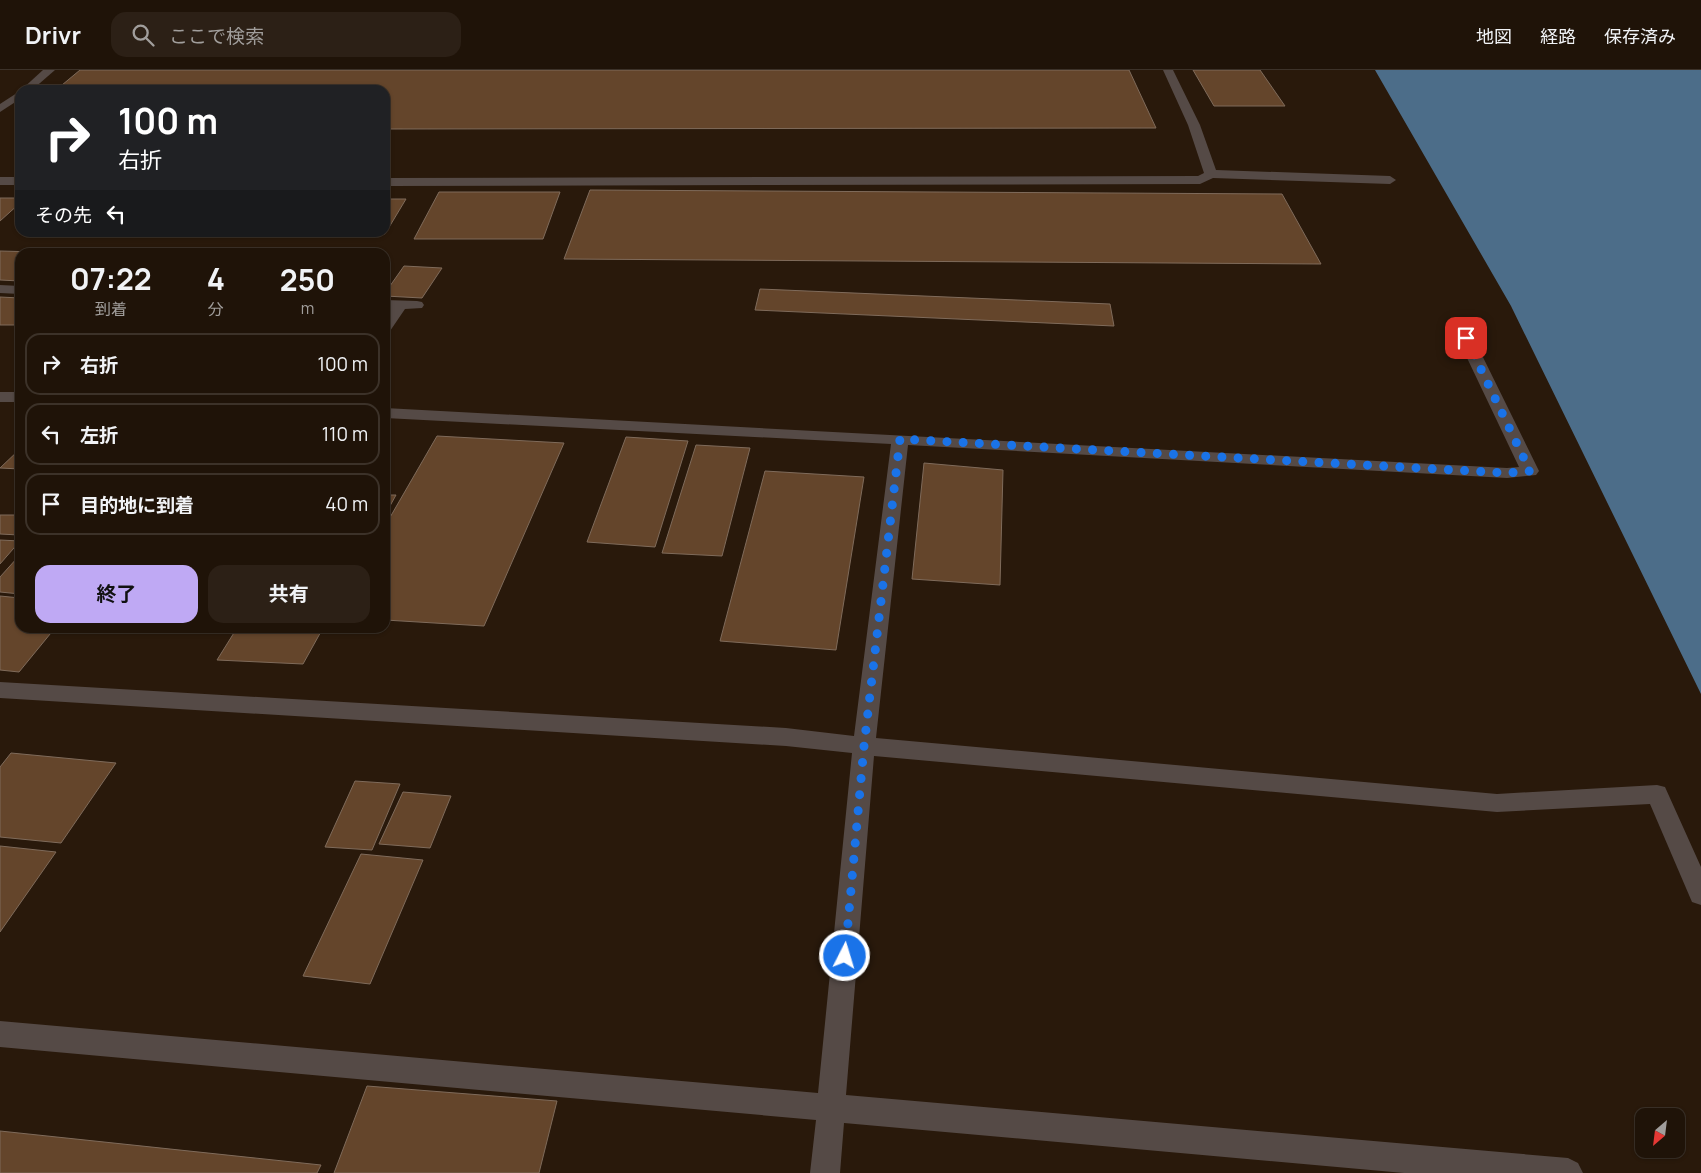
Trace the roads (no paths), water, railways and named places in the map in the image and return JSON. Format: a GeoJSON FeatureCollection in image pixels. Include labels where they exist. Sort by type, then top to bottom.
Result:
{"type":"FeatureCollection","features":[{"type":"Feature","properties":{"kind":"lane"},"geometry":{"type":"LineString","coordinates":[[31,85],[50,70]]}},
{"type":"Feature","properties":{"kind":"lane"},"geometry":{"type":"LineString","coordinates":[[1168,70],[1194,125],[1211,174]]}},
{"type":"Feature","properties":{"kind":"lane"},"geometry":{"type":"LineString","coordinates":[[0,109],[15,98]]}},
{"type":"Feature","properties":{"kind":"lane"},"geometry":{"type":"LineString","coordinates":[[390,182],[1200,180],[1211,174],[1390,180]]}},
{"type":"Feature","properties":{"kind":"lane"},"geometry":{"type":"LineString","coordinates":[[0,181],[15,181]]}},
{"type":"Feature","properties":{"kind":"lane"},"geometry":{"type":"LineString","coordinates":[[0,289],[15,290]]}},
{"type":"Feature","properties":{"kind":"lane"},"geometry":{"type":"LineString","coordinates":[[390,304],[416,305]]}},
{"type":"Feature","properties":{"kind":"lane"},"geometry":{"type":"LineString","coordinates":[[390,320],[400,305]]}},
{"type":"Feature","properties":{"kind":"lane"},"geometry":{"type":"LineString","coordinates":[[390,413],[900,439],[1507,473],[1530,471],[1466,338]]}},
{"type":"Feature","properties":{"kind":"lane"},"geometry":{"type":"LineString","coordinates":[[0,396],[15,397]]}},
{"type":"Feature","properties":{"kind":"lane"},"geometry":{"type":"LineString","coordinates":[[825,1173],[864,746],[900,439]]}},
{"type":"Feature","properties":{"kind":"lane"},"geometry":{"type":"LineString","coordinates":[[0,690],[786,737],[864,746],[1497,803],[1657,794],[1701,894]]}},
{"type":"Feature","properties":{"kind":"lane"},"geometry":{"type":"LineString","coordinates":[[0,1034],[1568,1173]]}},
{"type":"Feature","properties":{"kind":"water"},"geometry":{"type":"Polygon","coordinates":[[[1375,70],[1701,70],[1701,694],[1511,306],[1375,70]]]}}]}
